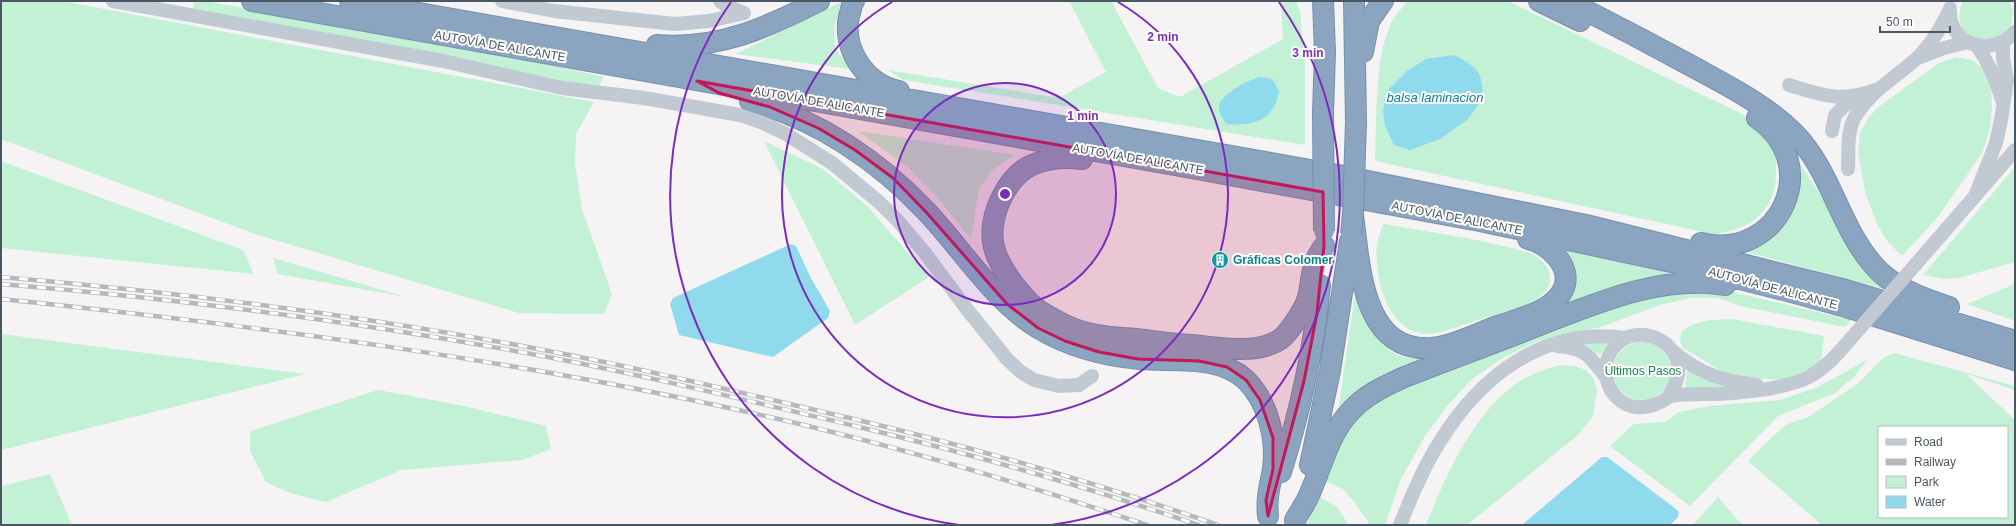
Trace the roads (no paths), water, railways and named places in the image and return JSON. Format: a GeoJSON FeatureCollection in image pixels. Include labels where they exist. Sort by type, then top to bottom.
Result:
{"type":"FeatureCollection","features":[{"type":"Feature","properties":{"kind":"highway","name":"AUTOVÍA DE ALICANTE"},"geometry":{"type":"LineString","coordinates":[[252,1],[1480,221],[1685,265],[1780,289],[2015,360]]}},
{"type":"Feature","properties":{"kind":"highway","name":"AUTOVÍA DE ALICANTE"},"geometry":{"type":"LineString","coordinates":[[350,1],[1333,174],[1586,225],[1846,290],[2015,341]]}},
{"type":"Feature","properties":{"kind":"highway"},"geometry":{"type":"LineString","coordinates":[[600,46],[622,43],[680,47],[709,44],[732,39],[753,31],[819,1]]}},
{"type":"Feature","properties":{"kind":"highway"},"geometry":{"type":"LineString","coordinates":[[854,1],[847,26],[850,51],[862,68],[874,80],[892,89],[926,96],[946,107]]}},
{"type":"Feature","properties":{"kind":"highway"},"geometry":{"type":"LineString","coordinates":[[1309,1],[1315,24],[1323,106]]}},
{"type":"Feature","properties":{"kind":"highway"},"geometry":{"type":"LineString","coordinates":[[1266,520],[1304,381],[1317,313],[1324,238],[1323,1]]}},
{"type":"Feature","properties":{"kind":"highway"},"geometry":{"type":"LineString","coordinates":[[1295,523],[1325,394],[1353,214],[1356,122],[1354,1]]}},
{"type":"Feature","properties":{"kind":"highway"},"geometry":{"type":"LineString","coordinates":[[1355,97],[1361,81],[1363,51],[1369,21],[1383,1]]}},
{"type":"Feature","properties":{"kind":"highway"},"geometry":{"type":"LineString","coordinates":[[1539,1],[1642,52],[1746,110],[1767,125],[1778,137],[1788,161],[1791,184],[1784,206],[1768,227],[1756,236],[1740,243],[1713,246],[1686,240],[1666,244]]}},
{"type":"Feature","properties":{"kind":"highway"},"geometry":{"type":"LineString","coordinates":[[1567,1],[1645,40],[1739,92],[1771,112],[1795,134],[1811,155],[1823,173],[1856,241],[1864,254],[1886,276],[1908,291],[1926,299],[2015,331]]}},
{"type":"Feature","properties":{"kind":"highway"},"geometry":{"type":"LineString","coordinates":[[697,81],[719,93],[770,106],[818,128],[855,150],[893,178],[926,212],[1007,304],[1038,328],[1063,332],[1080,332],[1098,344],[1138,359],[1199,361],[1227,367],[1246,380],[1260,400],[1273,438],[1273,469],[1266,500],[1266,520]]}},
{"type":"Feature","properties":{"kind":"highway"},"geometry":{"type":"LineString","coordinates":[[1063,332],[1031,304],[1012,281],[999,259],[993,242],[994,219],[1002,196],[1014,180],[1030,166],[1051,158],[1080,158],[1141,166],[1165,164]]}},
{"type":"Feature","properties":{"kind":"highway"},"geometry":{"type":"LineString","coordinates":[[1353,214],[1360,266],[1370,308],[1383,329],[1399,342],[1412,347],[1426,348],[1451,343],[1535,312],[1551,305],[1563,289],[1565,275],[1560,260],[1548,248],[1531,240],[1499,234],[1480,221]]}},
{"type":"Feature","properties":{"kind":"highway"},"geometry":{"type":"LineString","coordinates":[[1098,344],[1235,348],[1255,347],[1271,344],[1283,337],[1293,324],[1308,299],[1315,262],[1324,238]]}},
{"type":"Feature","properties":{"kind":"highway"},"geometry":{"type":"LineString","coordinates":[[1295,523],[1310,494],[1323,458],[1340,424],[1364,399],[1373,392],[1402,378],[1564,316],[1648,288],[1683,282],[1714,283],[1749,289],[1780,289]]}},
{"type":"Feature","properties":{"kind":"street"},"geometry":{"type":"LineString","coordinates":[[113,1],[443,61],[562,88],[644,98],[740,115],[763,123],[792,137],[832,163],[879,202],[898,221],[925,253],[966,308],[1007,359],[1021,372],[1034,380],[1059,386],[1079,385],[1092,376]]}},
{"type":"Feature","properties":{"kind":"street"},"geometry":{"type":"LineString","coordinates":[[502,1],[554,11],[675,24],[709,21],[744,13],[727,6],[720,1]]}},
{"type":"Feature","properties":{"kind":"street"},"geometry":{"type":"LineString","coordinates":[[1951,5],[1955,29],[1972,44],[1988,62],[1994,73],[2003,102]]}},
{"type":"Feature","properties":{"kind":"street"},"geometry":{"type":"LineString","coordinates":[[1848,169],[1848,145],[1856,116],[1875,90],[1916,59],[1932,42],[1951,5]]}},
{"type":"Feature","properties":{"kind":"street"},"geometry":{"type":"LineString","coordinates":[[1916,59],[1944,48],[1972,44],[1990,46],[2011,38]]}},
{"type":"Feature","properties":{"kind":"street"},"geometry":{"type":"LineString","coordinates":[[1974,196],[1996,143],[2007,80],[2003,58],[2011,38]]}},
{"type":"Feature","properties":{"kind":"street"},"geometry":{"type":"LineString","coordinates":[[1789,85],[1822,96],[1837,98],[1854,97],[1875,90]]}},
{"type":"Feature","properties":{"kind":"street"},"geometry":{"type":"LineString","coordinates":[[1854,97],[1835,115],[1830,126],[1856,116]]}},
{"type":"Feature","properties":{"kind":"street"},"geometry":{"type":"LineString","coordinates":[[1549,345],[1574,347],[1587,355],[1606,377],[1610,389],[1619,400],[1632,406],[1648,407],[1669,396],[1726,394],[1784,387],[1807,380],[1820,372],[1840,351],[2015,150]]}},
{"type":"Feature","properties":{"kind":"street"},"geometry":{"type":"LineString","coordinates":[[1606,377],[1608,358],[1616,345],[1626,338],[1638,334],[1647,335],[1662,340],[1683,360],[1707,374],[1725,380],[1771,388]]}},
{"type":"Feature","properties":{"kind":"street"},"geometry":{"type":"LineString","coordinates":[[1400,525],[1415,489],[1439,443],[1462,410],[1483,386],[1508,366],[1549,345],[1578,336],[1607,335],[1626,338]]}},
{"type":"Feature","properties":{"kind":"street"},"geometry":{"type":"LineString","coordinates":[[1669,396],[1677,382],[1678,365],[1673,351]]}},
{"type":"Feature","properties":{"kind":"water","name":"balsa laminacion"},"geometry":{"type":"Polygon","coordinates":[[[1454,55],[1469,63],[1478,71],[1482,82],[1483,99],[1467,120],[1440,139],[1410,150],[1394,145],[1385,126],[1383,111],[1386,92],[1407,71],[1426,59],[1454,55]]]}},
{"type":"Feature","properties":{"kind":"water"},"geometry":{"type":"Polygon","coordinates":[[[1259,77],[1272,79],[1279,91],[1272,109],[1261,120],[1245,124],[1226,124],[1219,112],[1220,102],[1228,93],[1259,77]]]}},
{"type":"Feature","properties":{"kind":"water"},"geometry":{"type":"Polygon","coordinates":[[[791,244],[796,246],[811,278],[830,311],[828,318],[773,357],[679,335],[670,304],[673,298],[791,244]]]}},
{"type":"Feature","properties":{"kind":"water"},"geometry":{"type":"Polygon","coordinates":[[[1602,457],[1607,457],[1676,509],[1679,512],[1678,517],[1670,525],[1522,525],[1602,457]]]}},
{"type":"Feature","properties":{"kind":"railway"},"geometry":{"type":"LineString","coordinates":[[1,277],[71,283],[211,299],[350,317],[490,340],[596,360],[671,376],[949,443],[1084,481],[1218,525]]}},
{"type":"Feature","properties":{"kind":"railway"},"geometry":{"type":"LineString","coordinates":[[1,284],[203,304],[337,322],[471,343],[577,363],[736,398],[942,448],[1028,471],[1198,525]]}},
{"type":"Feature","properties":{"kind":"railway"},"geometry":{"type":"LineString","coordinates":[[1,299],[98,309],[292,333],[389,347],[486,362],[678,397],[868,441],[1055,495],[1147,525]]}},
{"type":"Feature","properties":{"kind":"place","name":"Gráficas Colomer"},"geometry":{"type":"Point","coordinates":[1220,260]}},
{"type":"Feature","properties":{"kind":"park label","name":"Últimos Pasos"},"geometry":{"type":"Point","coordinates":[1643,371]}}]}
